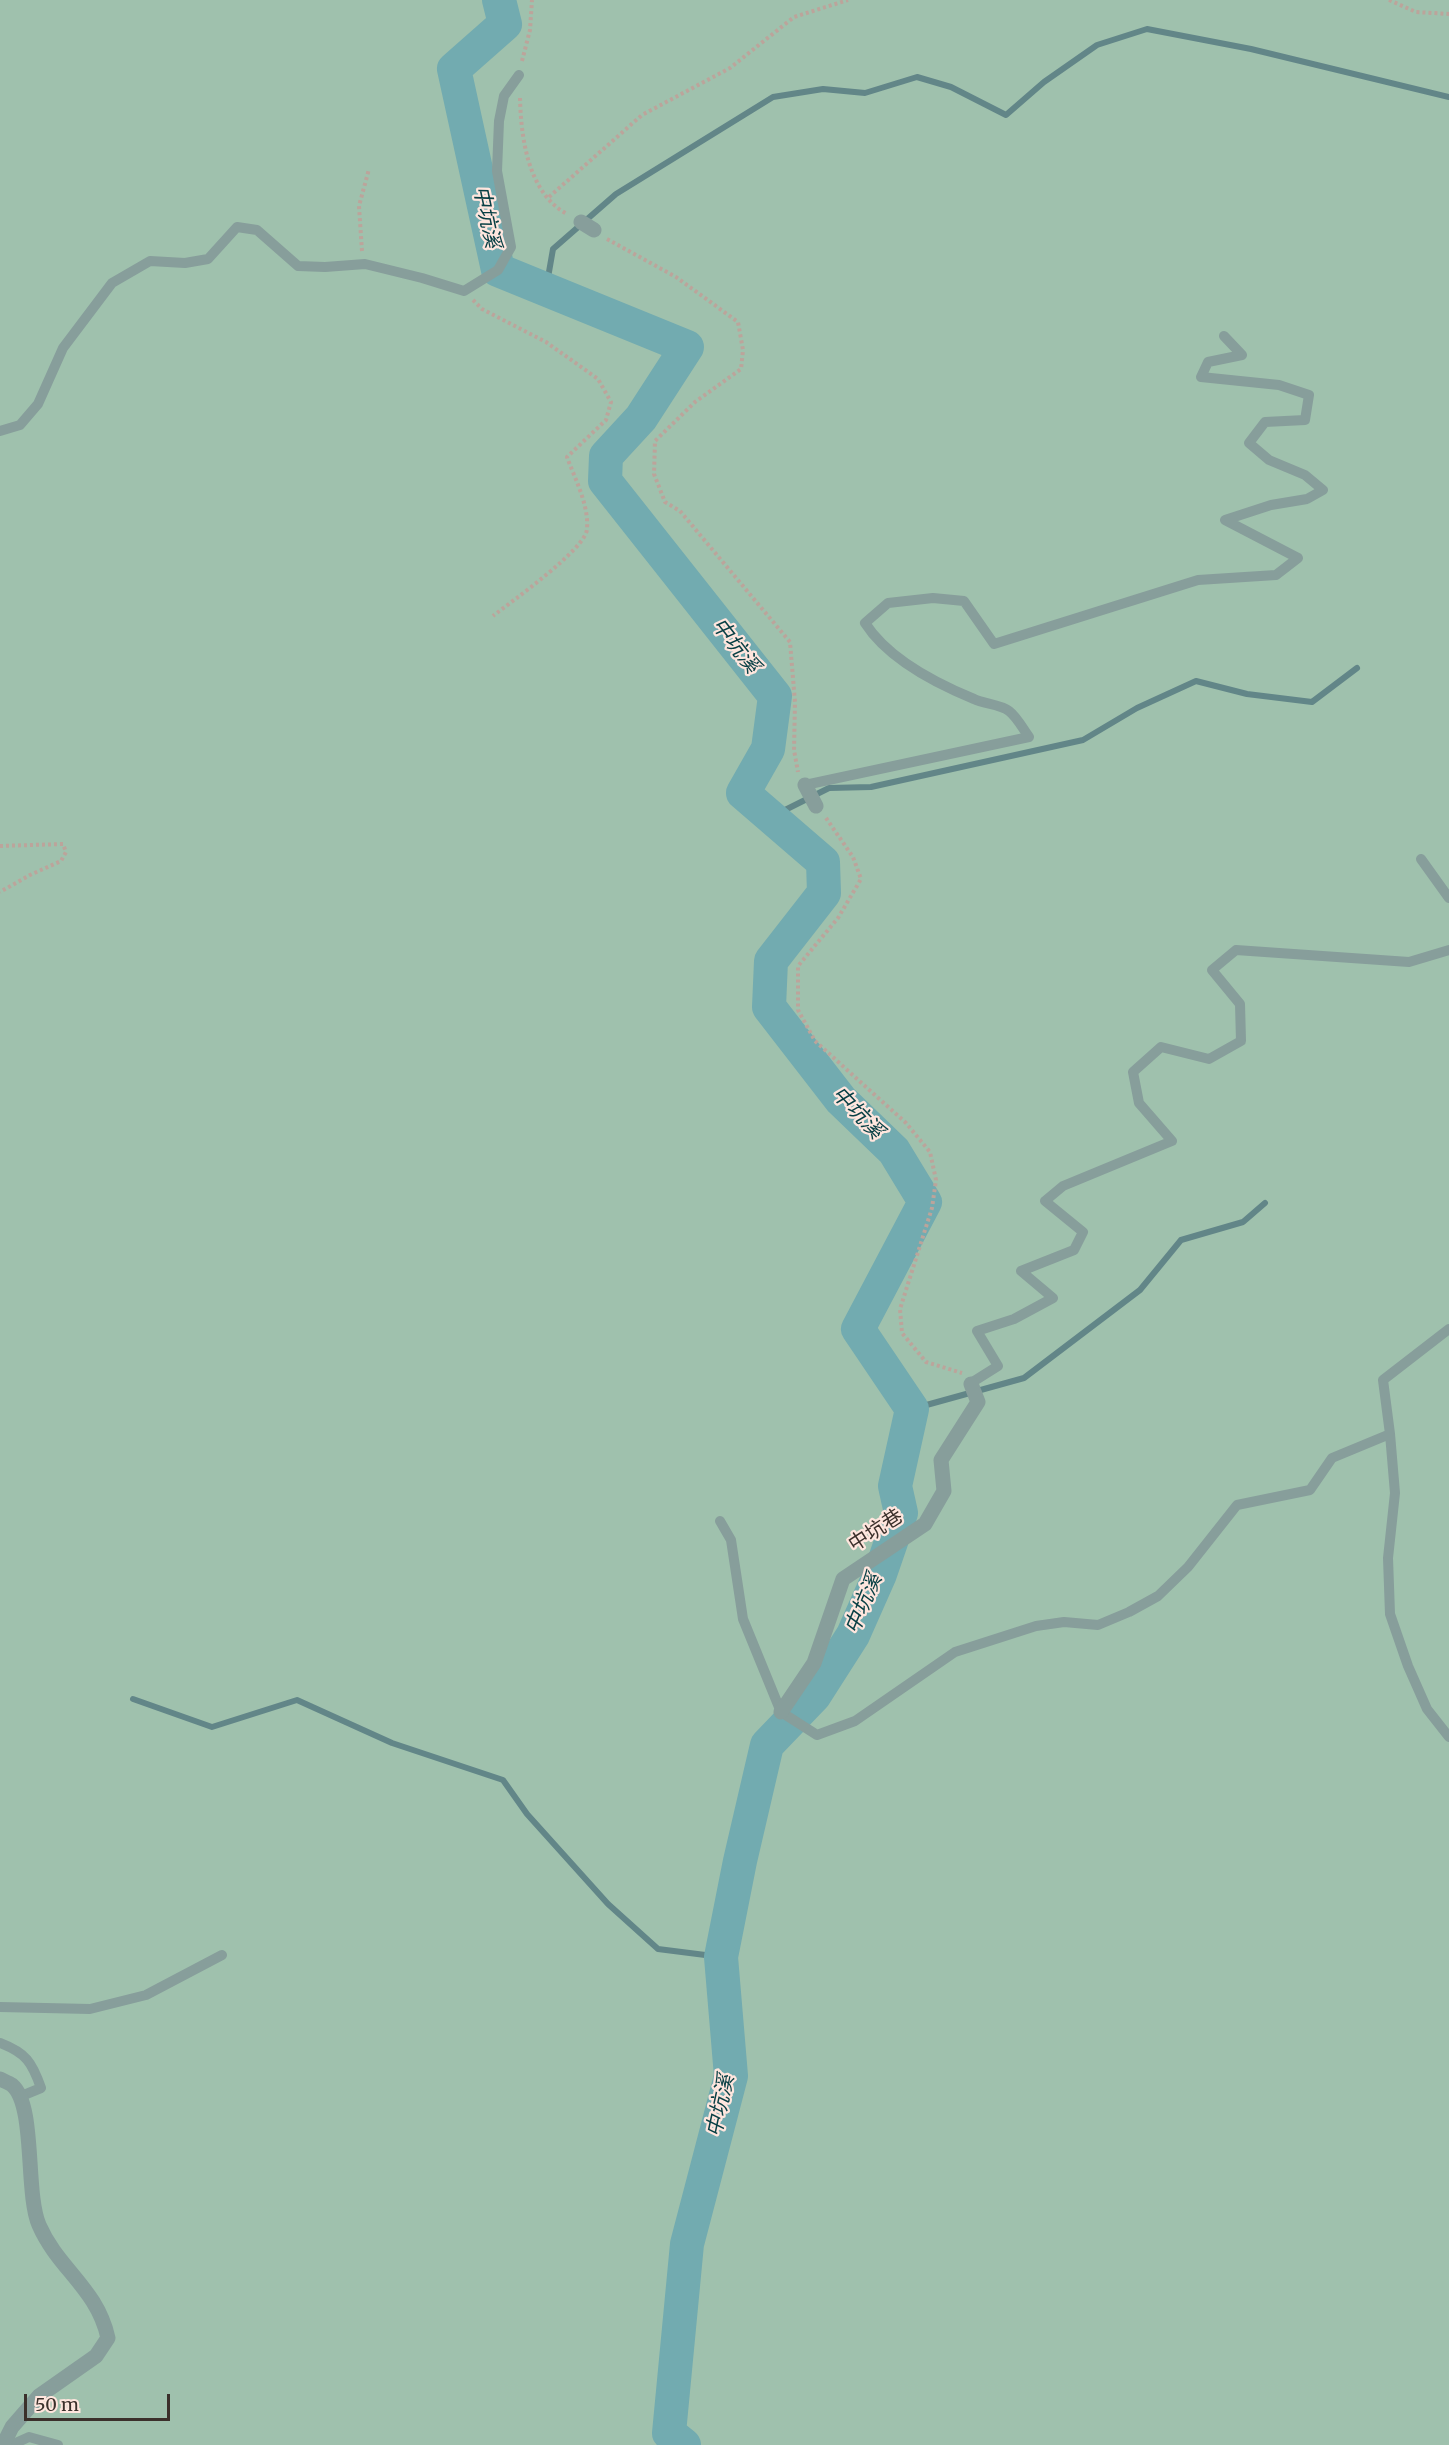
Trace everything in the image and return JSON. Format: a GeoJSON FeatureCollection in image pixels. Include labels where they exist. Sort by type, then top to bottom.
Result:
{"type":"FeatureCollection","features":[{"type":"Feature","properties":{"kind":"street"},"geometry":{"type":"LineString","coordinates":[[805,785],[816,806]]}},
{"type":"Feature","properties":{"kind":"street","name":"中坑巷"},"geometry":{"type":"LineString","coordinates":[[782,1712],[814,1664],[843,1579],[925,1524],[944,1491],[941,1460],[978,1402],[971,1383]]}},
{"type":"Feature","properties":{"kind":"street"},"geometry":{"type":"LineString","coordinates":[[0,2079],[14,2086],[25,2110],[38,2223],[53,2252],[94,2300],[105,2324],[108,2338],[96,2356],[39,2396],[12,2427],[3,2445]]}},
{"type":"Feature","properties":{"kind":"lane"},"geometry":{"type":"LineString","coordinates":[[0,431],[20,425],[38,404],[63,348],[112,284],[150,261],[185,263],[208,259],[237,227],[257,230],[298,266],[325,267],[365,264],[464,291],[498,270],[511,247],[497,171],[499,131],[504,96],[519,75]]}},
{"type":"Feature","properties":{"kind":"lane"},"geometry":{"type":"LineString","coordinates":[[805,785],[1029,737],[1009,711],[975,700],[938,682],[876,640],[865,622],[888,603],[933,598],[964,601],[994,644],[1198,580],[1276,574],[1298,558],[1225,520],[1271,505],[1308,500],[1323,490],[1305,475],[1269,460],[1249,443],[1265,422],[1305,420],[1310,395],[1279,385],[1201,377],[1208,362],[1242,355],[1224,336]]}},
{"type":"Feature","properties":{"kind":"lane"},"geometry":{"type":"LineString","coordinates":[[1421,859],[1449,898]]}},
{"type":"Feature","properties":{"kind":"lane"},"geometry":{"type":"LineString","coordinates":[[971,1383],[998,1366],[977,1331],[1014,1319],[1053,1298],[1021,1271],[1074,1250],[1083,1232],[1045,1201],[1063,1186],[1172,1142],[1139,1103],[1133,1072],[1161,1047],[1209,1059],[1241,1041],[1240,1004],[1212,970],[1236,950],[1408,962],[1449,950]]}},
{"type":"Feature","properties":{"kind":"lane"},"geometry":{"type":"LineString","coordinates":[[1449,1329],[1383,1380],[1395,1493],[1388,1558],[1390,1614],[1408,1666],[1427,1708],[1449,1737]]}},
{"type":"Feature","properties":{"kind":"lane"},"geometry":{"type":"LineString","coordinates":[[720,1521],[731,1540],[743,1618],[782,1712],[817,1734],[855,1721],[955,1652],[1036,1626],[1064,1622],[1098,1625],[1129,1612],[1158,1596],[1188,1567],[1237,1505],[1310,1490],[1332,1458],[1390,1434]]}},
{"type":"Feature","properties":{"kind":"lane"},"geometry":{"type":"LineString","coordinates":[[0,2007],[90,2009],[146,1995],[222,1955]]}},
{"type":"Feature","properties":{"kind":"lane"},"geometry":{"type":"LineString","coordinates":[[0,2043],[14,2049],[33,2064],[41,2088],[19,2097]]}},
{"type":"Feature","properties":{"kind":"lane"},"geometry":{"type":"LineString","coordinates":[[11,2445],[29,2436],[58,2445]]}},
{"type":"Feature","properties":{"kind":"path"},"geometry":{"type":"LineString","coordinates":[[532,0],[530,30],[519,75],[520,114],[526,156],[538,185],[560,210],[676,277],[738,322],[743,350],[741,369],[695,402],[655,441],[654,474],[665,502],[680,511],[790,642],[795,702],[794,750],[798,772],[805,785]]}},
{"type":"Feature","properties":{"kind":"path"},"geometry":{"type":"LineString","coordinates":[[549,197],[642,115],[730,68],[794,17],[848,0]]}},
{"type":"Feature","properties":{"kind":"path"},"geometry":{"type":"LineString","coordinates":[[1389,0],[1416,12],[1449,14]]}},
{"type":"Feature","properties":{"kind":"path"},"geometry":{"type":"LineString","coordinates":[[365,264],[361,243],[359,206],[369,169]]}},
{"type":"Feature","properties":{"kind":"path"},"geometry":{"type":"LineString","coordinates":[[464,291],[482,309],[546,342],[598,379],[611,402],[606,420],[567,457],[585,506],[588,531],[576,550],[493,616]]}},
{"type":"Feature","properties":{"kind":"path"},"geometry":{"type":"LineString","coordinates":[[816,806],[838,832],[854,857],[861,879],[838,918],[798,966],[798,1010],[815,1041],[906,1123],[930,1152],[936,1180],[932,1208],[900,1309],[902,1333],[926,1362],[963,1373],[971,1383]]}},
{"type":"Feature","properties":{"kind":"path"},"geometry":{"type":"LineString","coordinates":[[0,846],[63,844],[66,852],[61,861],[0,892]]}},
{"type":"Feature","properties":{"kind":"green space"},"geometry":{"type":"Polygon","coordinates":[[[0,0],[1449,0],[1449,2445],[0,2445],[0,0]]]}},
{"type":"Feature","properties":{"kind":"waterway","name":"中坑溪"},"geometry":{"type":"LineString","coordinates":[[499,0],[505,24],[454,69],[498,270],[687,347],[641,418],[606,456],[605,481],[775,696],[768,749],[743,793],[823,862],[824,893],[771,961],[769,1007],[841,1100],[894,1151],[925,1202],[858,1329],[912,1409],[895,1486],[901,1513],[880,1574],[853,1635],[814,1696],[767,1745],[721,1957],[731,2076],[687,2244],[669,2433],[684,2445]]}},
{"type":"Feature","properties":{"kind":"waterway"},"geometry":{"type":"LineString","coordinates":[[546,289],[553,249],[616,194],[773,97],[823,89],[865,93],[917,77],[951,87],[1006,115],[1044,82],[1097,45],[1147,29],[1251,49],[1449,97]]}},
{"type":"Feature","properties":{"kind":"waterway"},"geometry":{"type":"LineString","coordinates":[[771,817],[829,788],[871,787],[1083,740],[1137,708],[1196,681],[1247,694],[1312,702],[1357,668]]}},
{"type":"Feature","properties":{"kind":"waterway"},"geometry":{"type":"LineString","coordinates":[[912,1409],[1024,1378],[1140,1290],[1181,1240],[1243,1222],[1265,1203]]}},
{"type":"Feature","properties":{"kind":"waterway"},"geometry":{"type":"LineString","coordinates":[[133,1699],[212,1727],[297,1700],[392,1743],[503,1780],[527,1814],[608,1904],[658,1949],[721,1957]]}}]}
